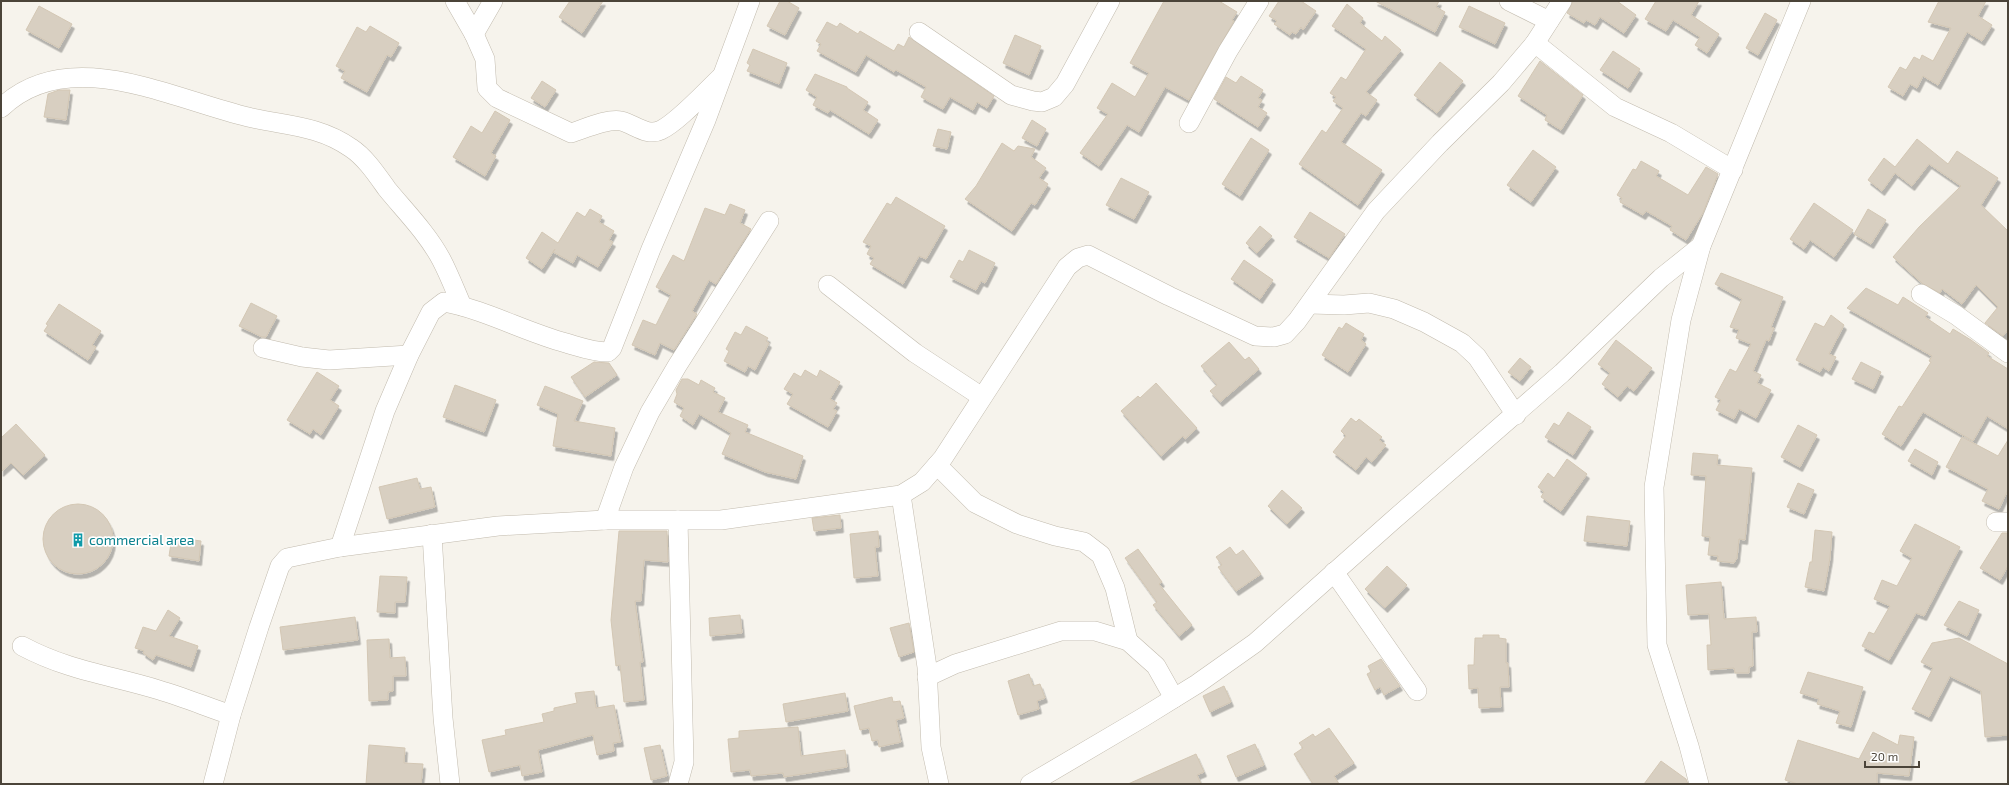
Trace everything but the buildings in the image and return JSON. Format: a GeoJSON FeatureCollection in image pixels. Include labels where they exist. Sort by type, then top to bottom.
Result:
{"type":"FeatureCollection","features":[{"type":"Feature","properties":{"kind":"street"},"geometry":{"type":"LineString","coordinates":[[455,1],[474,34],[485,59],[487,88],[497,98],[571,133],[593,127],[605,121],[620,121],[645,131],[660,131],[675,120],[724,74]]}},
{"type":"Feature","properties":{"kind":"street"},"geometry":{"type":"LineString","coordinates":[[474,34],[493,1]]}},
{"type":"Feature","properties":{"kind":"street"},"geometry":{"type":"LineString","coordinates":[[340,547],[385,411],[409,355],[431,312],[444,302],[462,306],[544,337],[594,351],[608,352],[612,348],[651,249],[681,181],[724,74],[750,1]]}},
{"type":"Feature","properties":{"kind":"street"},"geometry":{"type":"LineString","coordinates":[[919,32],[1011,95],[1042,102],[1054,97],[1065,84],[1110,1]]}},
{"type":"Feature","properties":{"kind":"street"},"geometry":{"type":"LineString","coordinates":[[1189,123],[1228,51],[1259,1]]}},
{"type":"Feature","properties":{"kind":"street"},"geometry":{"type":"LineString","coordinates":[[1509,1],[1549,22]]}},
{"type":"Feature","properties":{"kind":"street"},"geometry":{"type":"LineString","coordinates":[[213,784],[231,715],[280,566],[287,558],[340,547],[498,526],[605,520],[721,520],[901,495],[922,482],[937,465],[1067,267],[1078,258],[1088,255],[1176,300],[1255,336],[1274,337],[1285,334],[1298,321],[1376,211],[1440,143],[1501,83],[1535,43],[1562,1]]}},
{"type":"Feature","properties":{"kind":"street"},"geometry":{"type":"LineString","coordinates":[[1699,784],[1690,746],[1657,645],[1654,487],[1681,320],[1701,246],[1802,1]]}},
{"type":"Feature","properties":{"kind":"street"},"geometry":{"type":"LineString","coordinates":[[1535,43],[1616,107],[1671,133],[1733,170]]}},
{"type":"Feature","properties":{"kind":"street"},"geometry":{"type":"LineString","coordinates":[[1,108],[14,96],[38,83],[59,78],[87,77],[125,82],[248,118],[303,126],[329,135],[353,148],[376,174],[414,222],[440,258],[462,306]]}},
{"type":"Feature","properties":{"kind":"street"},"geometry":{"type":"LineString","coordinates":[[605,520],[624,467],[650,412],[677,366],[769,221]]}},
{"type":"Feature","properties":{"kind":"street"},"geometry":{"type":"LineString","coordinates":[[1035,783],[1174,698],[1255,643],[1562,373],[1661,278],[1701,246]]}},
{"type":"Feature","properties":{"kind":"street"},"geometry":{"type":"LineString","coordinates":[[828,285],[915,353],[982,397]]}},
{"type":"Feature","properties":{"kind":"street"},"geometry":{"type":"LineString","coordinates":[[1921,294],[1956,315],[2008,353]]}},
{"type":"Feature","properties":{"kind":"street"},"geometry":{"type":"LineString","coordinates":[[1310,304],[1344,305],[1369,303],[1394,309],[1424,322],[1462,343],[1478,357],[1516,414]]}},
{"type":"Feature","properties":{"kind":"street"},"geometry":{"type":"LineString","coordinates":[[263,348],[302,357],[329,360],[409,355]]}},
{"type":"Feature","properties":{"kind":"street"},"geometry":{"type":"LineString","coordinates":[[937,465],[975,503],[1017,524],[1055,536],[1084,542],[1101,555],[1115,588],[1128,641]]}},
{"type":"Feature","properties":{"kind":"street"},"geometry":{"type":"LineString","coordinates":[[901,495],[927,677],[931,747],[939,784]]}},
{"type":"Feature","properties":{"kind":"street"},"geometry":{"type":"LineString","coordinates":[[678,520],[684,762],[678,784]]}},
{"type":"Feature","properties":{"kind":"street"},"geometry":{"type":"LineString","coordinates":[[432,534],[443,718],[450,784]]}},
{"type":"Feature","properties":{"kind":"street"},"geometry":{"type":"LineString","coordinates":[[1334,572],[1417,691]]}},
{"type":"Feature","properties":{"kind":"street"},"geometry":{"type":"LineString","coordinates":[[927,677],[955,664],[1061,631],[1095,631],[1128,641],[1156,666],[1174,698]]}},
{"type":"Feature","properties":{"kind":"street"},"geometry":{"type":"LineString","coordinates":[[22,646],[44,658],[84,672],[158,690],[231,715]]}},
{"type":"Feature","properties":{"kind":"place","name":"commercial area"},"geometry":{"type":"Point","coordinates":[78,540]}}]}
